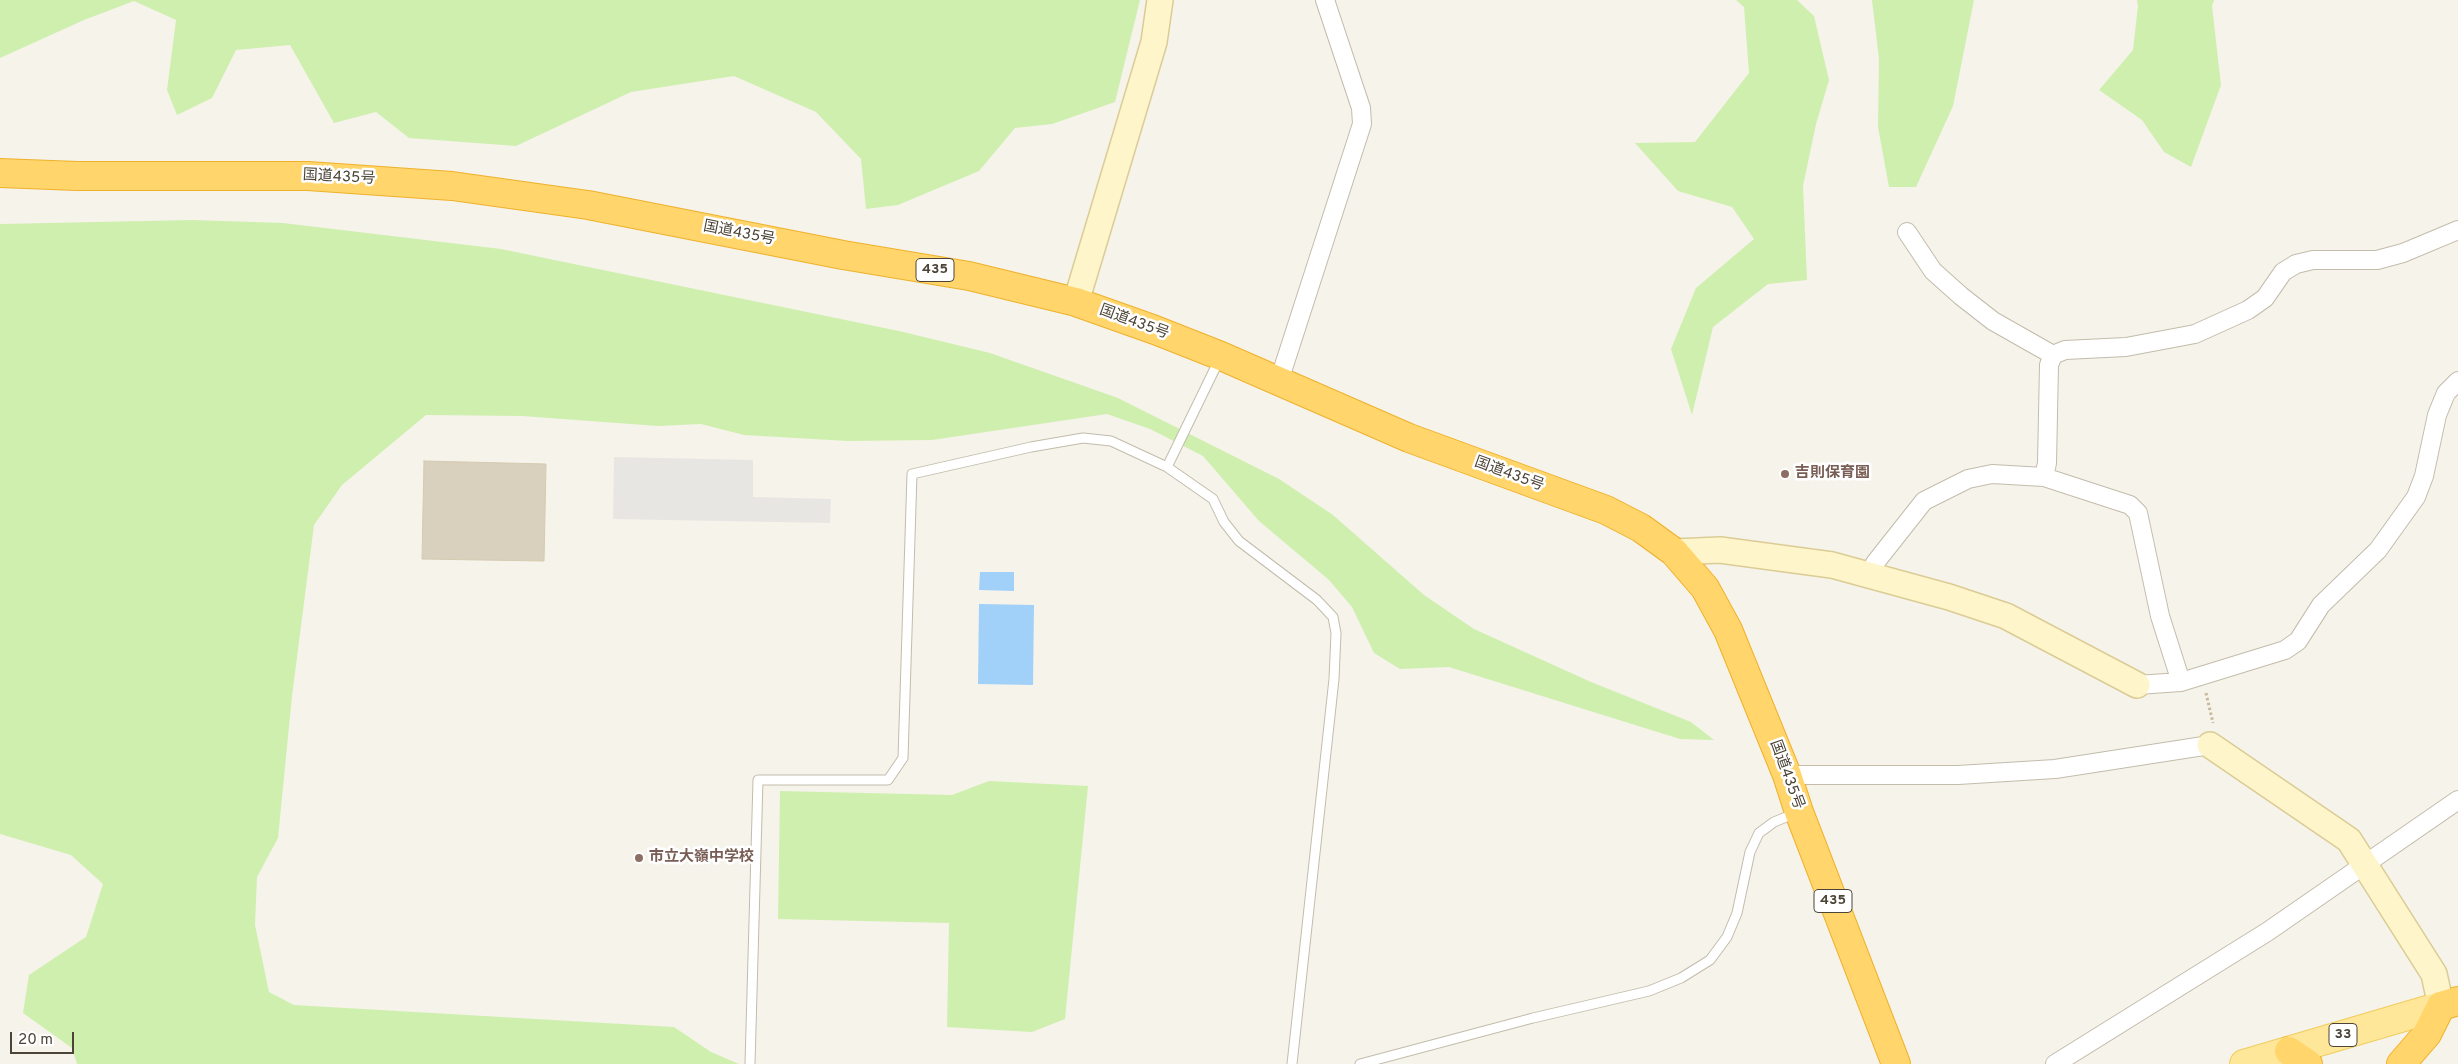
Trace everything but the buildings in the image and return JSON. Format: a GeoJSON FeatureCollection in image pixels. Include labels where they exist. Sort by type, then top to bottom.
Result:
{"type":"FeatureCollection","features":[{"type":"Feature","properties":{"kind":"highway","name":"国道435号"},"geometry":{"type":"LineString","coordinates":[[0,173],[77,176],[308,176],[452,186],[588,205],[843,255],[969,276],[1076,302],[1221,356],[1409,438],[1606,510],[1641,528],[1674,552],[1705,588],[1728,630],[1787,776],[1799,812],[1896,1064]]}},
{"type":"Feature","properties":{"kind":"highway"},"geometry":{"type":"LineString","coordinates":[[2401,1064],[2450,1003]]}},
{"type":"Feature","properties":{"kind":"main road","name":"33"},"geometry":{"type":"LineString","coordinates":[[2244,1064],[2298,1058],[2450,1003]]}},
{"type":"Feature","properties":{"kind":"street"},"geometry":{"type":"LineString","coordinates":[[1076,302],[1154,42],[1160,0]]}},
{"type":"Feature","properties":{"kind":"street"},"geometry":{"type":"LineString","coordinates":[[1279,381],[1362,124],[1361,108],[1325,0]]}},
{"type":"Feature","properties":{"kind":"street"},"geometry":{"type":"LineString","coordinates":[[2044,477],[2047,463],[2048,365],[2053,355],[2065,350],[2126,346],[2195,334],[2248,310],[2265,298],[2283,272],[2296,264],[2313,260],[2377,260],[2403,253],[2458,230]]}},
{"type":"Feature","properties":{"kind":"street"},"geometry":{"type":"LineString","coordinates":[[1907,232],[1933,271],[1961,296],[1993,321],[2053,355]]}},
{"type":"Feature","properties":{"kind":"street"},"geometry":{"type":"LineString","coordinates":[[1674,552],[1720,550],[1832,564],[2006,616],[2137,685],[2181,682],[2285,650],[2298,641],[2321,605],[2378,550],[2416,497],[2424,476],[2437,415],[2446,393],[2458,381]]}},
{"type":"Feature","properties":{"kind":"street"},"geometry":{"type":"LineString","coordinates":[[1871,576],[1875,564],[1924,501],[1968,479],[1992,474],[2044,477],[2130,505],[2138,513],[2160,616],[2181,682]]}},
{"type":"Feature","properties":{"kind":"street"},"geometry":{"type":"LineString","coordinates":[[1787,776],[1958,775],[2055,769],[2210,745],[2349,840],[2366,864],[2450,1003]]}},
{"type":"Feature","properties":{"kind":"street"},"geometry":{"type":"LineString","coordinates":[[2055,1064],[2267,932],[2458,800]]}},
{"type":"Feature","properties":{"kind":"lane"},"geometry":{"type":"LineString","coordinates":[[1167,467],[1221,356]]}},
{"type":"Feature","properties":{"kind":"lane"},"geometry":{"type":"LineString","coordinates":[[750,1064],[758,780],[888,780],[903,758],[912,474],[1031,447],[1083,438],[1111,441],[1167,467],[1213,499],[1224,522],[1239,541],[1317,600],[1333,617],[1336,633],[1334,679],[1292,1064]]}},
{"type":"Feature","properties":{"kind":"lane"},"geometry":{"type":"LineString","coordinates":[[1360,1064],[1533,1018],[1649,991],[1681,978],[1710,960],[1727,937],[1736,913],[1750,852],[1759,833],[1774,822],[1799,812]]}},
{"type":"Feature","properties":{"kind":"path"},"geometry":{"type":"LineString","coordinates":[[2202,676],[2215,732],[2210,745]]}},
{"type":"Feature","properties":{"kind":"green space"},"geometry":{"type":"Polygon","coordinates":[[[0,0],[1140,0],[1115,102],[1052,124],[1015,128],[979,171],[898,205],[866,209],[861,159],[816,112],[734,76],[631,92],[516,146],[409,138],[376,112],[334,123],[290,45],[236,50],[212,98],[177,115],[167,90],[176,20],[134,1],[84,20],[0,58],[0,0]]]}},
{"type":"Feature","properties":{"kind":"green space"},"geometry":{"type":"Polygon","coordinates":[[[1736,0],[1797,0],[1814,16],[1829,80],[1816,124],[1803,186],[1807,280],[1768,284],[1713,327],[1692,415],[1671,349],[1696,288],[1754,239],[1732,207],[1678,191],[1635,143],[1695,142],[1749,73],[1744,7],[1736,0]]]}},
{"type":"Feature","properties":{"kind":"green space"},"geometry":{"type":"Polygon","coordinates":[[[1872,0],[1974,0],[1953,106],[1916,187],[1889,187],[1878,127],[1879,59],[1872,0]]]}},
{"type":"Feature","properties":{"kind":"green space"},"geometry":{"type":"Polygon","coordinates":[[[2137,0],[2214,0],[2212,6],[2221,85],[2191,167],[2164,152],[2142,120],[2099,90],[2133,50],[2137,0]]]}},
{"type":"Feature","properties":{"kind":"green space"},"geometry":{"type":"Polygon","coordinates":[[[193,220],[283,223],[501,249],[899,331],[990,353],[1118,398],[1279,479],[1333,515],[1424,595],[1474,629],[1591,682],[1691,722],[1714,740],[1680,739],[1449,667],[1400,669],[1374,653],[1352,607],[1329,580],[1259,521],[1203,456],[1150,429],[1107,414],[932,440],[848,441],[744,435],[701,424],[658,426],[522,416],[426,415],[342,485],[314,525],[292,696],[278,838],[257,877],[255,925],[269,992],[294,1005],[674,1027],[711,1052],[739,1064],[77,1064],[72,1048],[23,1013],[29,975],[86,937],[103,884],[71,855],[0,834],[0,224],[193,220]]]}},
{"type":"Feature","properties":{"kind":"green space"},"geometry":{"type":"Polygon","coordinates":[[[989,781],[1088,786],[1065,1019],[1032,1032],[947,1027],[949,923],[778,919],[780,791],[952,795],[989,781]]]}},
{"type":"Feature","properties":{"kind":"shaded area"},"geometry":{"type":"Polygon","coordinates":[[[614,457],[753,460],[753,497],[831,499],[830,523],[613,519],[614,457]]]}},
{"type":"Feature","properties":{"kind":"water"},"geometry":{"type":"Polygon","coordinates":[[[980,572],[1014,572],[1014,591],[979,590],[980,572]]]}},
{"type":"Feature","properties":{"kind":"water"},"geometry":{"type":"Polygon","coordinates":[[[979,604],[1034,605],[1033,685],[978,684],[979,604]]]}},
{"type":"Feature","properties":{"kind":"place","name":"吉則保育園"},"geometry":{"type":"Point","coordinates":[1785,474]}},
{"type":"Feature","properties":{"kind":"place","name":"市立大嶺中学校"},"geometry":{"type":"Point","coordinates":[639,858]}}]}
